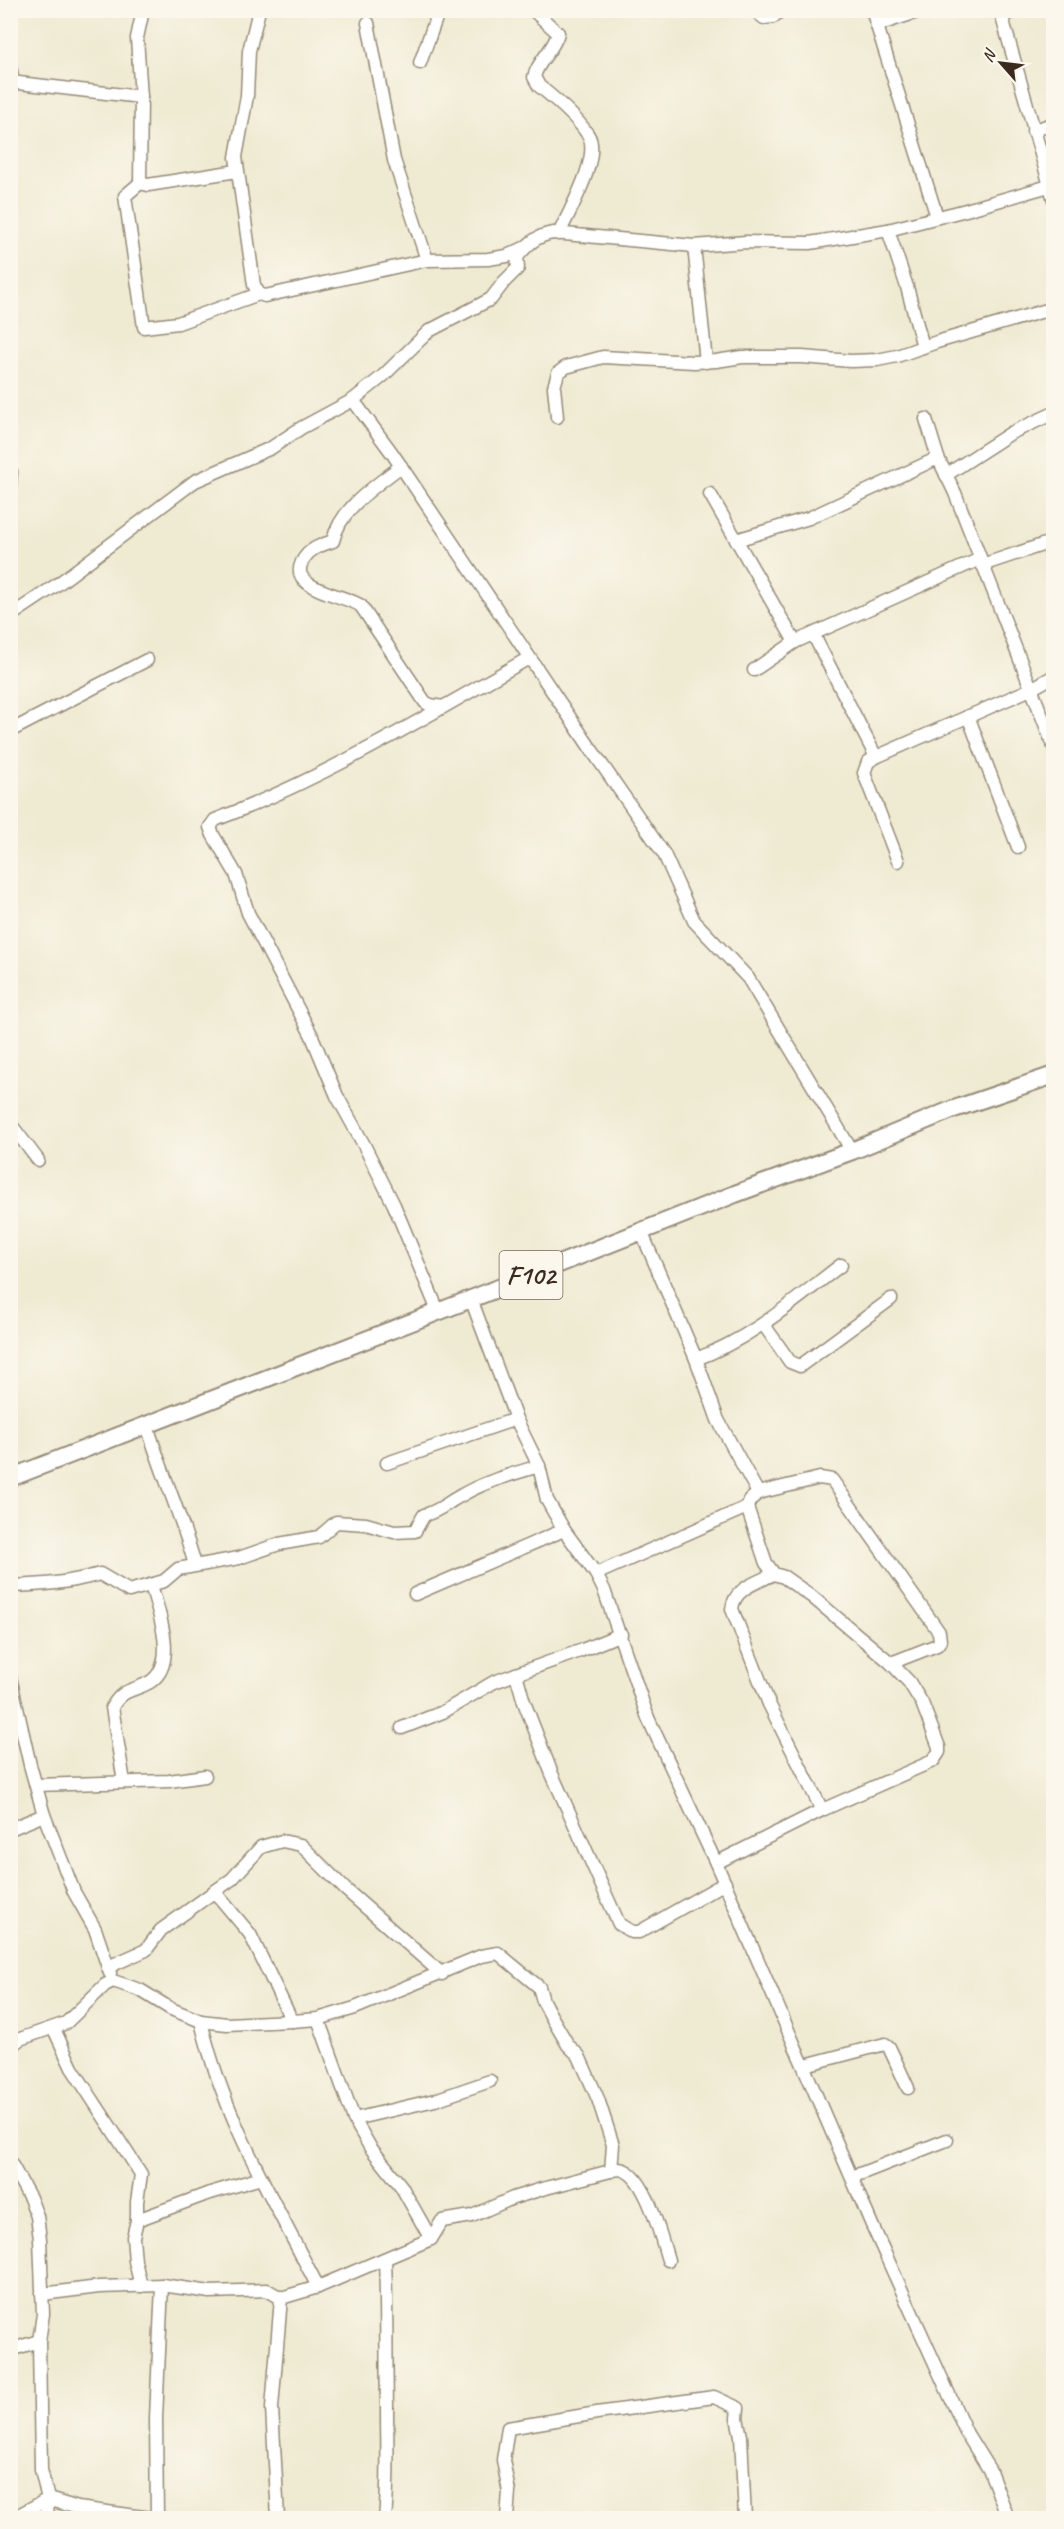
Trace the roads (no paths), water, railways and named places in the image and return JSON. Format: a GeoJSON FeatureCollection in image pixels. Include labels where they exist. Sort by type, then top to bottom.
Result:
{"type":"FeatureCollection","features":[{"type":"Feature","properties":{"kind":"main road","name":"F102"},"geometry":{"type":"LineString","coordinates":[[10,1478],[641,1231],[852,1151],[951,1110],[1053,1075]]}},
{"type":"Feature","properties":{"kind":"street"},"geometry":{"type":"LineString","coordinates":[[143,10],[137,38],[141,97],[140,183],[125,196],[144,327],[178,323],[259,294],[265,296],[336,282],[427,260],[488,259],[507,256],[525,248]]}},
{"type":"Feature","properties":{"kind":"street"},"geometry":{"type":"LineString","coordinates":[[259,10],[249,51],[247,96],[236,157],[254,285],[259,294]]}},
{"type":"Feature","properties":{"kind":"street"},"geometry":{"type":"LineString","coordinates":[[420,63],[439,10]]}},
{"type":"Feature","properties":{"kind":"street"},"geometry":{"type":"LineString","coordinates":[[533,10],[558,33],[556,41],[536,69],[534,77],[539,86],[590,136],[592,149],[589,167],[559,234]]}},
{"type":"Feature","properties":{"kind":"street"},"geometry":{"type":"LineString","coordinates":[[754,10],[764,18],[773,17],[782,10]]}},
{"type":"Feature","properties":{"kind":"street"},"geometry":{"type":"LineString","coordinates":[[872,10],[937,217]]}},
{"type":"Feature","properties":{"kind":"street"},"geometry":{"type":"LineString","coordinates":[[877,25],[923,10]]}},
{"type":"Feature","properties":{"kind":"street"},"geometry":{"type":"LineString","coordinates":[[1021,10],[1001,13],[1053,200]]}},
{"type":"Feature","properties":{"kind":"street"},"geometry":{"type":"LineString","coordinates":[[368,22],[394,160],[427,260]]}},
{"type":"Feature","properties":{"kind":"street"},"geometry":{"type":"LineString","coordinates":[[10,66],[12,82],[141,97]]}},
{"type":"Feature","properties":{"kind":"street"},"geometry":{"type":"LineString","coordinates":[[1034,131],[1053,123]]}},
{"type":"Feature","properties":{"kind":"street"},"geometry":{"type":"LineString","coordinates":[[140,183],[148,185],[237,171]]}},
{"type":"Feature","properties":{"kind":"street"},"geometry":{"type":"LineString","coordinates":[[10,616],[58,584],[195,481],[271,448],[353,400],[383,376],[429,331],[491,299],[518,268],[517,257],[543,234],[694,246],[746,242],[810,243],[888,230],[1049,186]]}},
{"type":"Feature","properties":{"kind":"street"},"geometry":{"type":"LineString","coordinates":[[888,230],[908,287],[923,347]]}},
{"type":"Feature","properties":{"kind":"street"},"geometry":{"type":"LineString","coordinates":[[694,246],[706,362]]}},
{"type":"Feature","properties":{"kind":"street"},"geometry":{"type":"LineString","coordinates":[[427,260],[450,266]]}},
{"type":"Feature","properties":{"kind":"street"},"geometry":{"type":"LineString","coordinates":[[557,417],[555,379],[566,367],[603,357],[706,362],[742,357],[802,357],[851,362],[897,356],[1053,308]]}},
{"type":"Feature","properties":{"kind":"street"},"geometry":{"type":"LineString","coordinates":[[353,400],[401,466],[664,854],[694,921],[748,978],[852,1151]]}},
{"type":"Feature","properties":{"kind":"street"},"geometry":{"type":"LineString","coordinates":[[946,475],[1011,433],[1053,413]]}},
{"type":"Feature","properties":{"kind":"street"},"geometry":{"type":"LineString","coordinates":[[926,419],[938,458],[1053,747]]}},
{"type":"Feature","properties":{"kind":"street"},"geometry":{"type":"LineString","coordinates":[[736,540],[809,518],[938,458]]}},
{"type":"Feature","properties":{"kind":"street"},"geometry":{"type":"LineString","coordinates":[[401,466],[364,495],[336,528],[333,541],[317,546],[306,556],[300,571],[308,584],[314,588],[350,599],[360,606],[425,702],[443,707]]}},
{"type":"Feature","properties":{"kind":"street"},"geometry":{"type":"LineString","coordinates":[[10,486],[11,472]]}},
{"type":"Feature","properties":{"kind":"street"},"geometry":{"type":"LineString","coordinates":[[710,494],[795,642]]}},
{"type":"Feature","properties":{"kind":"street"},"geometry":{"type":"LineString","coordinates":[[754,670],[795,642],[813,634],[981,562],[1053,541]]}},
{"type":"Feature","properties":{"kind":"street"},"geometry":{"type":"LineString","coordinates":[[813,634],[876,757]]}},
{"type":"Feature","properties":{"kind":"street"},"geometry":{"type":"LineString","coordinates":[[438,1311],[394,1205],[337,1096],[311,1034],[248,913],[236,874],[210,826],[215,819],[274,796],[443,707],[529,658]]}},
{"type":"Feature","properties":{"kind":"street"},"geometry":{"type":"LineString","coordinates":[[10,731],[147,660]]}},
{"type":"Feature","properties":{"kind":"street"},"geometry":{"type":"LineString","coordinates":[[898,861],[864,773],[868,762],[1030,689],[1053,675]]}},
{"type":"Feature","properties":{"kind":"street"},"geometry":{"type":"LineString","coordinates":[[968,716],[1018,847]]}},
{"type":"Feature","properties":{"kind":"street"},"geometry":{"type":"LineString","coordinates":[[10,1120],[12,1126],[38,1160]]}},
{"type":"Feature","properties":{"kind":"street"},"geometry":{"type":"LineString","coordinates":[[641,1231],[696,1359],[718,1420],[758,1493]]}},
{"type":"Feature","properties":{"kind":"street"},"geometry":{"type":"LineString","coordinates":[[696,1359],[764,1325],[841,1265]]}},
{"type":"Feature","properties":{"kind":"street"},"geometry":{"type":"LineString","coordinates":[[471,1299],[516,1419],[539,1466],[547,1500],[564,1530],[596,1574],[621,1634],[648,1718],[725,1883],[770,1992],[805,2065],[852,2177],[967,2434],[990,2471],[1008,2518]]}},
{"type":"Feature","properties":{"kind":"street"},"geometry":{"type":"LineString","coordinates":[[764,1325],[790,1362],[800,1366],[891,1299]]}},
{"type":"Feature","properties":{"kind":"street"},"geometry":{"type":"LineString","coordinates":[[387,1463],[516,1419]]}},
{"type":"Feature","properties":{"kind":"street"},"geometry":{"type":"LineString","coordinates":[[147,1425],[187,1535],[195,1565]]}},
{"type":"Feature","properties":{"kind":"street"},"geometry":{"type":"LineString","coordinates":[[10,1586],[51,1585],[73,1582],[100,1574],[129,1591],[164,1581],[178,1569],[239,1558],[279,1544],[319,1537],[336,1522],[366,1524],[394,1532],[415,1531],[424,1515],[439,1511],[462,1495],[497,1479],[539,1466]]}},
{"type":"Feature","properties":{"kind":"street"},"geometry":{"type":"LineString","coordinates":[[716,1863],[822,1810],[933,1761],[939,1752],[922,1703],[909,1682],[891,1663],[810,1596],[784,1577],[774,1574],[766,1563],[747,1507],[750,1500],[758,1493],[820,1478],[832,1480],[939,1632],[940,1641],[937,1645],[891,1663]]}},
{"type":"Feature","properties":{"kind":"street"},"geometry":{"type":"LineString","coordinates":[[596,1574],[747,1507]]}},
{"type":"Feature","properties":{"kind":"street"},"geometry":{"type":"LineString","coordinates":[[415,1594],[564,1530]]}},
{"type":"Feature","properties":{"kind":"street"},"geometry":{"type":"LineString","coordinates":[[774,1574],[738,1594],[732,1602],[732,1609],[769,1704],[822,1810]]}},
{"type":"Feature","properties":{"kind":"street"},"geometry":{"type":"LineString","coordinates":[[124,1782],[112,1707],[118,1696],[149,1683],[157,1676],[165,1658],[163,1632],[151,1585]]}},
{"type":"Feature","properties":{"kind":"street"},"geometry":{"type":"LineString","coordinates":[[402,1728],[443,1712],[494,1682],[621,1634]]}},
{"type":"Feature","properties":{"kind":"street"},"geometry":{"type":"LineString","coordinates":[[516,1674],[524,1702],[552,1774],[619,1924],[632,1932],[639,1932],[725,1883]]}},
{"type":"Feature","properties":{"kind":"street"},"geometry":{"type":"LineString","coordinates":[[10,1677],[13,1706],[44,1815],[74,1892],[95,1929],[113,1981]]}},
{"type":"Feature","properties":{"kind":"street"},"geometry":{"type":"LineString","coordinates":[[36,1785],[169,1781],[205,1776]]}},
{"type":"Feature","properties":{"kind":"street"},"geometry":{"type":"LineString","coordinates":[[10,1829],[44,1815]]}},
{"type":"Feature","properties":{"kind":"street"},"geometry":{"type":"LineString","coordinates":[[108,1967],[146,1950],[166,1926],[232,1878],[261,1847],[282,1841],[301,1845],[345,1889],[442,1974]]}},
{"type":"Feature","properties":{"kind":"street"},"geometry":{"type":"LineString","coordinates":[[214,1891],[250,1934],[292,2021]]}},
{"type":"Feature","properties":{"kind":"street"},"geometry":{"type":"LineString","coordinates":[[10,2047],[20,2039],[66,2023],[105,1985],[113,1981],[140,1990],[171,2009],[201,2021],[227,2024],[292,2021],[318,2019],[355,2008],[481,1956],[498,1953],[539,1986],[547,2009],[568,2045],[579,2056],[598,2099],[613,2145],[611,2171]]}},
{"type":"Feature","properties":{"kind":"street"},"geometry":{"type":"LineString","coordinates":[[318,2019],[354,2120],[370,2147],[401,2186],[431,2239]]}},
{"type":"Feature","properties":{"kind":"street"},"geometry":{"type":"LineString","coordinates":[[201,2021],[209,2059],[249,2154],[318,2287]]}},
{"type":"Feature","properties":{"kind":"street"},"geometry":{"type":"LineString","coordinates":[[54,2028],[72,2068],[141,2174],[137,2220],[133,2237],[135,2261],[141,2286]]}},
{"type":"Feature","properties":{"kind":"street"},"geometry":{"type":"LineString","coordinates":[[805,2065],[885,2044],[889,2047],[908,2088]]}},
{"type":"Feature","properties":{"kind":"street"},"geometry":{"type":"LineString","coordinates":[[354,2120],[435,2100],[490,2081]]}},
{"type":"Feature","properties":{"kind":"street"},"geometry":{"type":"LineString","coordinates":[[852,2177],[947,2140]]}},
{"type":"Feature","properties":{"kind":"street"},"geometry":{"type":"LineString","coordinates":[[10,2162],[37,2216],[40,2239],[41,2470],[48,2499],[47,2518]]}},
{"type":"Feature","properties":{"kind":"street"},"geometry":{"type":"LineString","coordinates":[[42,2294],[99,2287],[162,2285],[210,2292],[267,2290],[281,2298],[318,2287],[431,2239],[442,2221],[472,2216],[522,2195],[625,2169],[635,2177],[648,2201],[668,2260]]}},
{"type":"Feature","properties":{"kind":"street"},"geometry":{"type":"LineString","coordinates":[[137,2220],[207,2194],[261,2178]]}},
{"type":"Feature","properties":{"kind":"street"},"geometry":{"type":"LineString","coordinates":[[385,2260],[389,2480],[385,2518]]}},
{"type":"Feature","properties":{"kind":"street"},"geometry":{"type":"LineString","coordinates":[[157,2518],[157,2408],[162,2285]]}},
{"type":"Feature","properties":{"kind":"street"},"geometry":{"type":"LineString","coordinates":[[278,2518],[272,2408],[281,2298]]}},
{"type":"Feature","properties":{"kind":"street"},"geometry":{"type":"LineString","coordinates":[[10,2350],[39,2341]]}},
{"type":"Feature","properties":{"kind":"street"},"geometry":{"type":"LineString","coordinates":[[507,2518],[508,2484],[503,2460],[508,2428],[597,2412],[714,2397],[738,2408],[746,2518]]}},
{"type":"Feature","properties":{"kind":"street"},"geometry":{"type":"LineString","coordinates":[[13,2518],[48,2499],[78,2508],[151,2518]]}}]}
